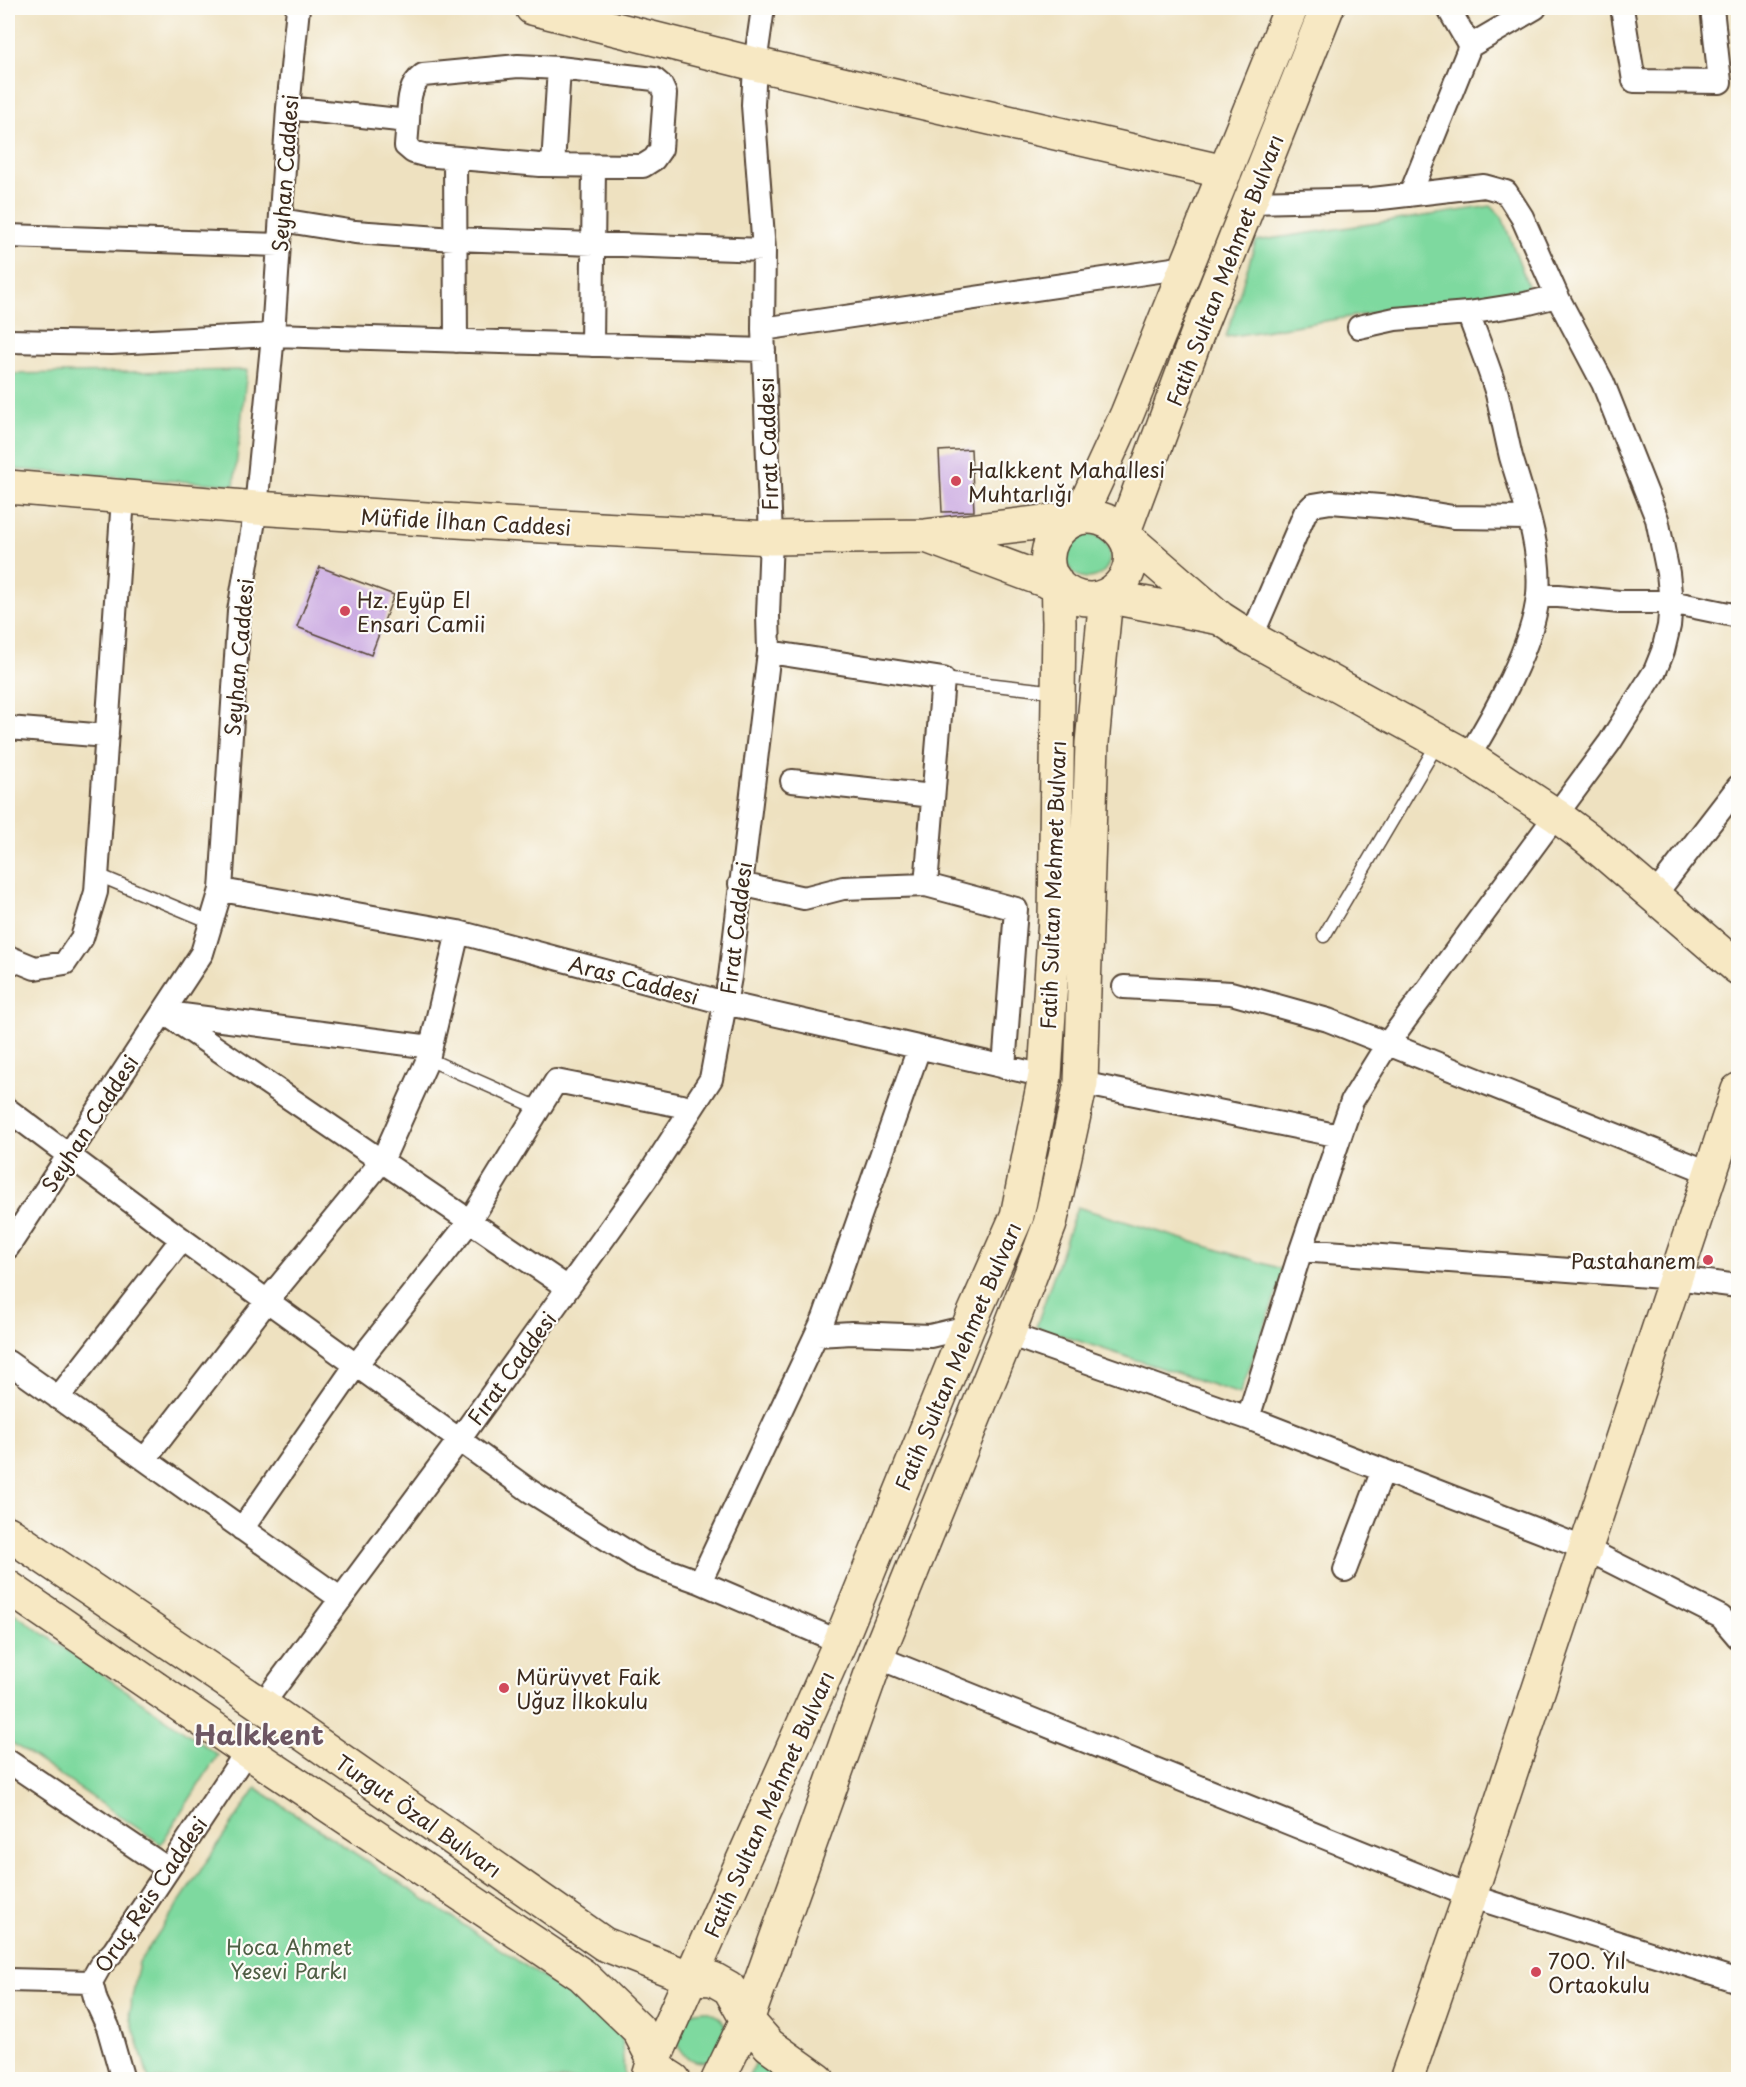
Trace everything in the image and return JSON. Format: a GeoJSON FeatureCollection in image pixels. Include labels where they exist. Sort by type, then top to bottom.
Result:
{"type":"FeatureCollection","features":[{"type":"Feature","properties":{"kind":"street","name":"Seyhan Caddesi"},"geometry":{"type":"LineString","coordinates":[[9,1241],[69,1155],[202,953],[221,890],[239,611],[256,508],[273,335],[288,108],[298,8]]}},
{"type":"Feature","properties":{"kind":"street"},"geometry":{"type":"LineString","coordinates":[[532,8],[754,64],[1225,172]]}},
{"type":"Feature","properties":{"kind":"street","name":"Fırat Caddesi"},"geometry":{"type":"LineString","coordinates":[[262,1706],[459,1440],[646,1179],[711,1078],[730,977],[769,652],[771,538],[764,340],[764,250],[753,105],[754,64],[763,8]]}},
{"type":"Feature","properties":{"kind":"street","name":"Fatih Sultan Mehmet Bulvarı"},"geometry":{"type":"LineString","coordinates":[[1079,518],[1127,414],[1291,8]]}},
{"type":"Feature","properties":{"kind":"street","name":"Fatih Sultan Mehmet Bulvarı"},"geometry":{"type":"LineString","coordinates":[[1123,534],[1201,324],[1327,8]]}},
{"type":"Feature","properties":{"kind":"street"},"geometry":{"type":"LineString","coordinates":[[1448,8],[1470,46]]}},
{"type":"Feature","properties":{"kind":"street"},"geometry":{"type":"LineString","coordinates":[[1410,195],[1470,46],[1535,8]]}},
{"type":"Feature","properties":{"kind":"street"},"geometry":{"type":"LineString","coordinates":[[1622,8],[1634,81],[1720,82],[1712,8]]}},
{"type":"Feature","properties":{"kind":"street"},"geometry":{"type":"LineString","coordinates":[[518,66],[559,68],[654,79],[661,85],[665,94],[661,149],[654,159],[643,166],[553,165],[424,155],[413,152],[406,146],[411,89],[416,80],[423,75],[518,66]]}},
{"type":"Feature","properties":{"kind":"street"},"geometry":{"type":"LineString","coordinates":[[553,165],[559,68]]}},
{"type":"Feature","properties":{"kind":"street"},"geometry":{"type":"LineString","coordinates":[[288,108],[408,121]]}},
{"type":"Feature","properties":{"kind":"street"},"geometry":{"type":"LineString","coordinates":[[455,158],[456,341]]}},
{"type":"Feature","properties":{"kind":"street"},"geometry":{"type":"LineString","coordinates":[[591,345],[594,165]]}},
{"type":"Feature","properties":{"kind":"street"},"geometry":{"type":"LineString","coordinates":[[1248,1418],[1301,1250],[1352,1101],[1388,1043],[1610,742],[1655,671],[1669,626],[1671,602],[1668,573],[1657,519],[1603,383],[1557,296],[1522,218],[1506,192],[1484,186],[1373,199],[1251,202]]}},
{"type":"Feature","properties":{"kind":"street"},"geometry":{"type":"LineString","coordinates":[[281,220],[355,232],[454,239],[764,250]]}},
{"type":"Feature","properties":{"kind":"street"},"geometry":{"type":"LineString","coordinates":[[8,236],[279,245]]}},
{"type":"Feature","properties":{"kind":"street"},"geometry":{"type":"LineString","coordinates":[[8,341],[111,343],[273,335],[591,345],[764,340],[1186,267]]}},
{"type":"Feature","properties":{"kind":"street"},"geometry":{"type":"LineString","coordinates":[[1359,327],[1395,319],[1468,313],[1525,304],[1557,296]]}},
{"type":"Feature","properties":{"kind":"street"},"geometry":{"type":"LineString","coordinates":[[1468,313],[1497,393],[1536,552],[1538,594],[1535,613],[1522,650],[1491,722],[1468,757]]}},
{"type":"Feature","properties":{"kind":"street","name":"Müfide İlhan Caddesi"},"geometry":{"type":"LineString","coordinates":[[8,487],[256,508],[771,538],[926,536],[1079,518]]}},
{"type":"Feature","properties":{"kind":"street"},"geometry":{"type":"LineString","coordinates":[[8,957],[35,968],[65,963],[82,938],[96,892],[123,498]]}},
{"type":"Feature","properties":{"kind":"street"},"geometry":{"type":"LineString","coordinates":[[1251,638],[1305,513],[1313,505],[1331,502],[1392,507],[1453,517],[1528,518]]}},
{"type":"Feature","properties":{"kind":"street"},"geometry":{"type":"LineString","coordinates":[[1057,585],[1049,566],[1050,546],[1056,533],[1066,524],[1079,518],[1095,517],[1111,523],[1220,618],[1251,638],[1468,757],[1557,816],[1588,839],[1738,968]]}},
{"type":"Feature","properties":{"kind":"street"},"geometry":{"type":"LineString","coordinates":[[926,536],[1057,585],[1075,597],[1095,599],[1116,590],[1129,569],[1128,545],[1123,534]]}},
{"type":"Feature","properties":{"kind":"street","name":"Fatih Sultan Mehmet Bulvarı"},"geometry":{"type":"LineString","coordinates":[[659,2073],[691,1978],[840,1642],[968,1327],[1017,1216],[1045,1076],[1055,918],[1059,622],[1057,585]]}},
{"type":"Feature","properties":{"kind":"street"},"geometry":{"type":"LineString","coordinates":[[1538,594],[1620,602],[1671,602],[1738,616]]}},
{"type":"Feature","properties":{"kind":"street"},"geometry":{"type":"LineString","coordinates":[[1106,596],[1220,618]]}},
{"type":"Feature","properties":{"kind":"street","name":"Fatih Sultan Mehmet Bulvarı"},"geometry":{"type":"LineString","coordinates":[[718,2079],[747,2020],[877,1657],[1008,1334],[1050,1224],[1081,1083],[1092,743],[1106,596]]}},
{"type":"Feature","properties":{"kind":"street"},"geometry":{"type":"LineString","coordinates":[[769,652],[943,679],[926,885]]}},
{"type":"Feature","properties":{"kind":"street"},"geometry":{"type":"LineString","coordinates":[[8,728],[107,736]]}},
{"type":"Feature","properties":{"kind":"street"},"geometry":{"type":"LineString","coordinates":[[792,781],[933,796]]}},
{"type":"Feature","properties":{"kind":"street"},"geometry":{"type":"LineString","coordinates":[[1654,896],[1738,787]]}},
{"type":"Feature","properties":{"kind":"street"},"geometry":{"type":"LineString","coordinates":[[740,884],[804,898],[843,888],[926,885],[1016,909],[1004,1067]]}},
{"type":"Feature","properties":{"kind":"street","name":"Aras Caddesi"},"geometry":{"type":"LineString","coordinates":[[221,890],[458,932],[725,1003],[1045,1076]]}},
{"type":"Feature","properties":{"kind":"street"},"geometry":{"type":"LineString","coordinates":[[145,1460],[267,1301],[382,1161],[430,1053],[458,932]]}},
{"type":"Feature","properties":{"kind":"street"},"geometry":{"type":"LineString","coordinates":[[1124,987],[1231,993],[1328,1020],[1711,1173]]}},
{"type":"Feature","properties":{"kind":"street"},"geometry":{"type":"LineString","coordinates":[[163,1012],[430,1053]]}},
{"type":"Feature","properties":{"kind":"street"},"geometry":{"type":"LineString","coordinates":[[163,1012],[568,1288]]}},
{"type":"Feature","properties":{"kind":"street"},"geometry":{"type":"LineString","coordinates":[[700,1582],[824,1318],[919,1048]]}},
{"type":"Feature","properties":{"kind":"street"},"geometry":{"type":"LineString","coordinates":[[242,1529],[356,1365],[470,1221],[556,1081],[692,1108]]}},
{"type":"Feature","properties":{"kind":"street"},"geometry":{"type":"LineString","coordinates":[[1081,1083],[1340,1136]]}},
{"type":"Feature","properties":{"kind":"street"},"geometry":{"type":"LineString","coordinates":[[1406,2079],[1470,1896],[1738,1090]]}},
{"type":"Feature","properties":{"kind":"street"},"geometry":{"type":"LineString","coordinates":[[8,1110],[530,1491],[642,1561],[700,1582],[840,1642]]}},
{"type":"Feature","properties":{"kind":"street"},"geometry":{"type":"LineString","coordinates":[[58,1398],[182,1239]]}},
{"type":"Feature","properties":{"kind":"street"},"geometry":{"type":"LineString","coordinates":[[1301,1250],[1676,1278],[1738,1286]]}},
{"type":"Feature","properties":{"kind":"street"},"geometry":{"type":"LineString","coordinates":[[816,1335],[852,1333],[930,1336],[968,1327]]}},
{"type":"Feature","properties":{"kind":"street"},"geometry":{"type":"LineString","coordinates":[[1008,1334],[1248,1418],[1586,1549],[1721,1617],[1738,1636]]}},
{"type":"Feature","properties":{"kind":"street"},"geometry":{"type":"LineString","coordinates":[[8,1362],[341,1599]]}},
{"type":"Feature","properties":{"kind":"street"},"geometry":{"type":"LineString","coordinates":[[1345,1570],[1383,1470]]}},
{"type":"Feature","properties":{"kind":"street","name":"Turgut Özal Bulvarı"},"geometry":{"type":"LineString","coordinates":[[8,1533],[604,1944],[691,1978],[713,1979],[729,1988],[747,2020],[769,2045],[819,2079]]}},
{"type":"Feature","properties":{"kind":"street","name":"Turgut Özal Bulvarı"},"geometry":{"type":"LineString","coordinates":[[8,1587],[246,1751],[582,1975],[638,2029],[659,2073]]}},
{"type":"Feature","properties":{"kind":"street"},"geometry":{"type":"LineString","coordinates":[[877,1657],[1470,1896],[1738,1981]]}},
{"type":"Feature","properties":{"kind":"street","name":"Oruç Reis Caddesi"},"geometry":{"type":"LineString","coordinates":[[123,2079],[108,2027],[96,2001],[92,1982],[100,1966],[114,1951],[246,1751]]}},
{"type":"Feature","properties":{"kind":"street"},"geometry":{"type":"LineString","coordinates":[[8,1761],[168,1869]]}},
{"type":"Feature","properties":{"kind":"street"},"geometry":{"type":"LineString","coordinates":[[8,1980],[92,1982]]}},
{"type":"Feature","properties":{"kind":"lane"},"geometry":{"type":"LineString","coordinates":[[943,679],[1057,692]]}},
{"type":"Feature","properties":{"kind":"lane"},"geometry":{"type":"LineString","coordinates":[[1324,936],[1439,741]]}},
{"type":"Feature","properties":{"kind":"lane"},"geometry":{"type":"LineString","coordinates":[[98,875],[211,921]]}},
{"type":"Feature","properties":{"kind":"lane"},"geometry":{"type":"LineString","coordinates":[[430,1053],[539,1108]]}},
{"type":"Feature","properties":{"kind":"green space"},"geometry":{"type":"Polygon","coordinates":[[[1491,206],[1502,217],[1529,288],[1226,337],[1256,241],[1491,206]]]}},
{"type":"Feature","properties":{"kind":"green space"},"geometry":{"type":"Polygon","coordinates":[[[247,370],[234,485],[8,469],[8,374],[247,370]]]}},
{"type":"Feature","properties":{"kind":"green space"},"geometry":{"type":"Polygon","coordinates":[[[1088,534],[1104,540],[1110,556],[1104,572],[1088,578],[1072,572],[1066,556],[1072,540],[1088,534]]]}},
{"type":"Feature","properties":{"kind":"green space"},"geometry":{"type":"Polygon","coordinates":[[[1077,1207],[1285,1270],[1240,1394],[1036,1327],[1077,1207]]]}},
{"type":"Feature","properties":{"kind":"green space"},"geometry":{"type":"Polygon","coordinates":[[[8,1609],[218,1755],[161,1844],[8,1740],[8,1609]]]}},
{"type":"Feature","properties":{"kind":"green space","name":"Hoca Ahmet Yesevi Parkı"},"geometry":{"type":"Polygon","coordinates":[[[256,1788],[621,2029],[624,2075],[622,2080],[149,2079],[129,2013],[139,1962],[256,1788]]]}},
{"type":"Feature","properties":{"kind":"green space"},"geometry":{"type":"Polygon","coordinates":[[[704,2010],[720,2018],[728,2033],[710,2061],[699,2062],[686,2057],[677,2044],[687,2015],[704,2010]]]}},
{"type":"Feature","properties":{"kind":"green space"},"geometry":{"type":"Polygon","coordinates":[[[760,2055],[802,2079],[762,2079],[749,2076],[760,2055]]]}},
{"type":"Feature","properties":{"kind":"building","name":"Halkkent Mahallesi Muhtarlığı"},"geometry":{"type":"Polygon","coordinates":[[[971,449],[974,511],[942,512],[939,451],[971,449]]]}},
{"type":"Feature","properties":{"kind":"building","name":"Hz. Eyüp El Ensari Camii"},"geometry":{"type":"Polygon","coordinates":[[[320,567],[394,595],[371,655],[297,627],[320,567]]]}},
{"type":"Feature","properties":{"kind":"place","name":"Halkkent Mahallesi Muhtarlığı"},"geometry":{"type":"Point","coordinates":[956,481]}},
{"type":"Feature","properties":{"kind":"place","name":"Hz. Eyüp El Ensari Camii"},"geometry":{"type":"Point","coordinates":[345,611]}},
{"type":"Feature","properties":{"kind":"place","name":"Pastahanem"},"geometry":{"type":"Point","coordinates":[1708,1260]}},
{"type":"Feature","properties":{"kind":"place","name":"Mürüvvet Faik Uğuz İlkokulu"},"geometry":{"type":"Point","coordinates":[504,1688]}},
{"type":"Feature","properties":{"kind":"place","name":"700. Yıl Ortaokulu"},"geometry":{"type":"Point","coordinates":[1536,1972]}},
{"type":"Feature","properties":{"kind":"district","name":"Halkkent"},"geometry":{"type":"Point","coordinates":[259,1733]}}]}
